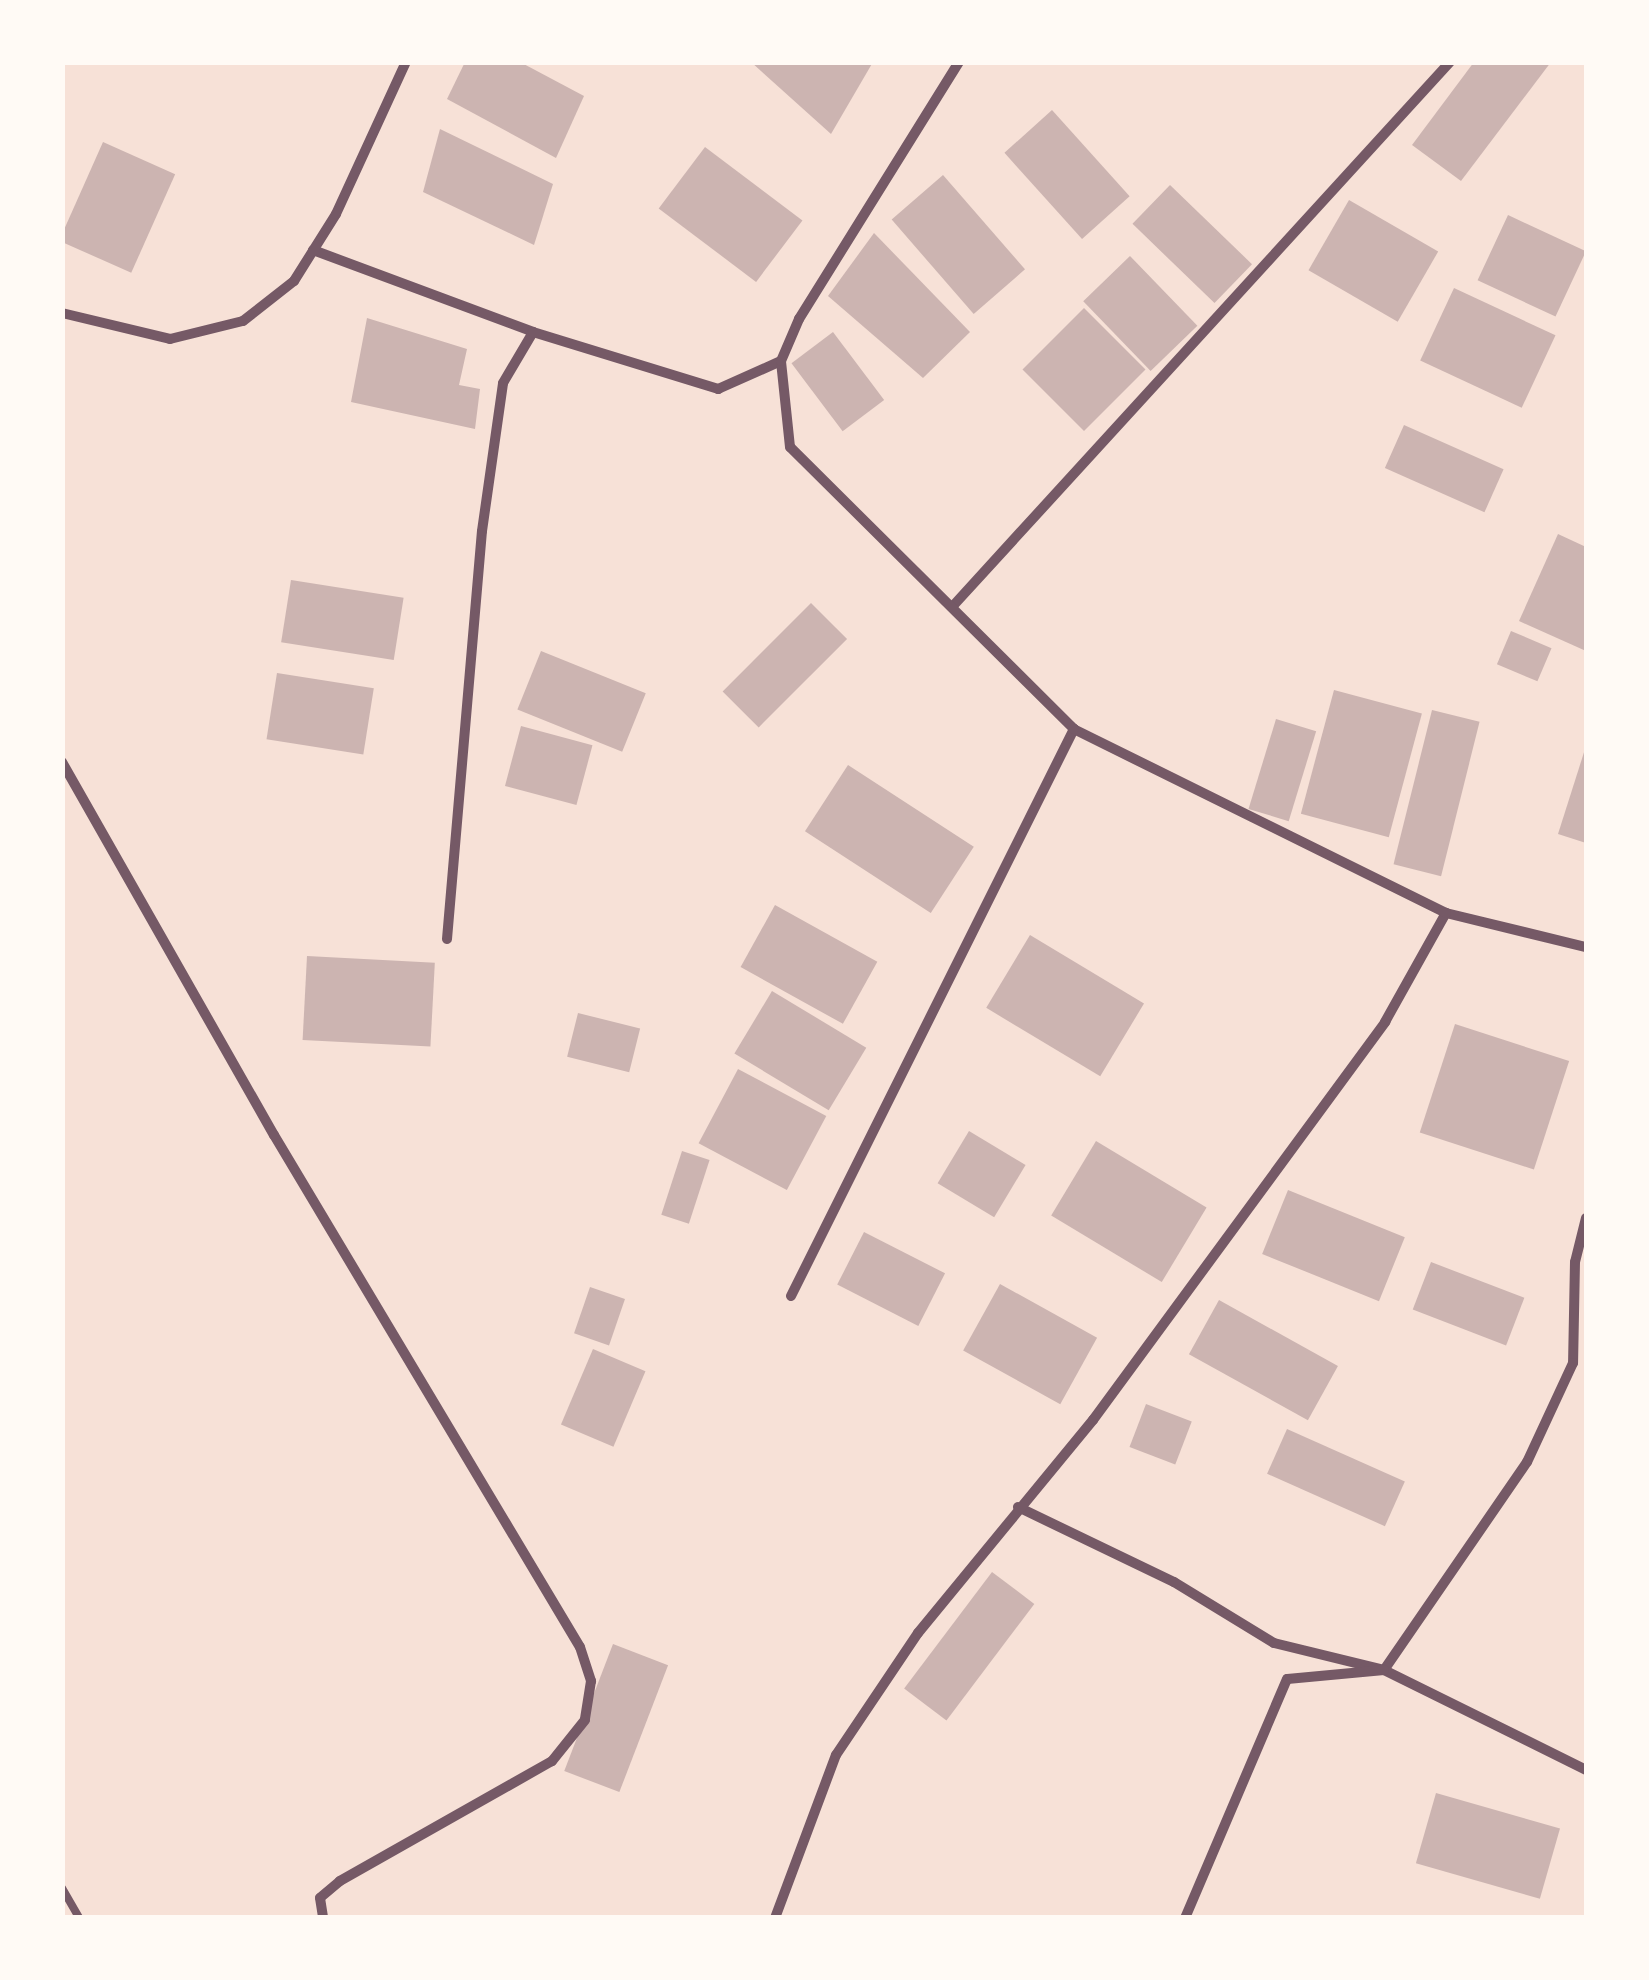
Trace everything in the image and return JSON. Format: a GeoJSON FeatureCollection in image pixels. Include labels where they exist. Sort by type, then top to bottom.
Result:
{"type":"FeatureCollection","features":[{"type":"Feature","properties":{"kind":"street"},"geometry":{"type":"LineString","coordinates":[[62,313],[170,339],[242,321],[294,281],[314,250],[406,62]]}},
{"type":"Feature","properties":{"kind":"street"},"geometry":{"type":"LineString","coordinates":[[959,62],[798,319],[781,361],[790,448],[1074,729],[1446,914],[1586,946]]}},
{"type":"Feature","properties":{"kind":"street"},"geometry":{"type":"LineString","coordinates":[[952,607],[1450,62]]}},
{"type":"Feature","properties":{"kind":"street"},"geometry":{"type":"LineString","coordinates":[[314,250],[533,332],[718,390],[781,361]]}},
{"type":"Feature","properties":{"kind":"street"},"geometry":{"type":"LineString","coordinates":[[447,939],[482,531],[503,383],[533,332]]}},
{"type":"Feature","properties":{"kind":"street"},"geometry":{"type":"LineString","coordinates":[[791,1296],[1074,729]]}},
{"type":"Feature","properties":{"kind":"street"},"geometry":{"type":"LineString","coordinates":[[62,762],[274,1135],[580,1647],[592,1681],[584,1720],[552,1761],[340,1882],[320,1898],[323,1918]]}},
{"type":"Feature","properties":{"kind":"street"},"geometry":{"type":"LineString","coordinates":[[774,1918],[836,1756],[918,1633],[1093,1420],[1385,1022],[1446,914]]}},
{"type":"Feature","properties":{"kind":"street"},"geometry":{"type":"LineString","coordinates":[[1185,1918],[1287,1680],[1384,1670],[1527,1462],[1573,1362],[1574,1262],[1586,1218]]}},
{"type":"Feature","properties":{"kind":"street"},"geometry":{"type":"LineString","coordinates":[[1018,1507],[1174,1582],[1274,1644],[1384,1670],[1586,1770]]}},
{"type":"Feature","properties":{"kind":"lane"},"geometry":{"type":"LineString","coordinates":[[62,1888],[79,1918]]}},
{"type":"Feature","properties":{"kind":"building"},"geometry":{"type":"Polygon","coordinates":[[[465,62],[520,62],[584,96],[556,158],[447,99],[465,62]]]}},
{"type":"Feature","properties":{"kind":"building"},"geometry":{"type":"Polygon","coordinates":[[[751,62],[873,62],[831,134],[751,62]]]}},
{"type":"Feature","properties":{"kind":"building"},"geometry":{"type":"Polygon","coordinates":[[[1474,62],[1551,62],[1461,181],[1412,145],[1474,62]]]}},
{"type":"Feature","properties":{"kind":"building"},"geometry":{"type":"Polygon","coordinates":[[[1052,110],[1130,196],[1082,239],[1004,153],[1052,110]]]}},
{"type":"Feature","properties":{"kind":"building"},"geometry":{"type":"Polygon","coordinates":[[[440,129],[553,184],[534,245],[423,192],[440,129]]]}},
{"type":"Feature","properties":{"kind":"building"},"geometry":{"type":"Polygon","coordinates":[[[103,142],[175,174],[131,273],[62,242],[103,142]]]}},
{"type":"Feature","properties":{"kind":"building"},"geometry":{"type":"Polygon","coordinates":[[[705,147],[802,220],[756,282],[659,208],[705,147]]]}},
{"type":"Feature","properties":{"kind":"building"},"geometry":{"type":"Polygon","coordinates":[[[943,175],[1025,269],[974,314],[892,220],[943,175]]]}},
{"type":"Feature","properties":{"kind":"building"},"geometry":{"type":"Polygon","coordinates":[[[1170,185],[1252,264],[1214,303],[1132,224],[1170,185]]]}},
{"type":"Feature","properties":{"kind":"building"},"geometry":{"type":"Polygon","coordinates":[[[1349,200],[1438,252],[1398,322],[1308,270],[1349,200]]]}},
{"type":"Feature","properties":{"kind":"building"},"geometry":{"type":"Polygon","coordinates":[[[1508,215],[1586,251],[1556,317],[1478,280],[1508,215]]]}},
{"type":"Feature","properties":{"kind":"building"},"geometry":{"type":"Polygon","coordinates":[[[874,233],[970,332],[923,378],[828,296],[874,233]]]}},
{"type":"Feature","properties":{"kind":"building"},"geometry":{"type":"Polygon","coordinates":[[[1130,256],[1197,326],[1151,371],[1083,301],[1130,256]]]}},
{"type":"Feature","properties":{"kind":"building"},"geometry":{"type":"Polygon","coordinates":[[[1454,288],[1556,335],[1522,408],[1420,361],[1454,288]]]}},
{"type":"Feature","properties":{"kind":"building"},"geometry":{"type":"Polygon","coordinates":[[[1084,308],[1146,370],[1084,431],[1022,370],[1084,308]]]}},
{"type":"Feature","properties":{"kind":"building"},"geometry":{"type":"Polygon","coordinates":[[[367,318],[467,349],[459,385],[480,389],[475,429],[351,402],[367,318]]]}},
{"type":"Feature","properties":{"kind":"building"},"geometry":{"type":"Polygon","coordinates":[[[833,332],[884,400],[843,431],[791,363],[833,332]]]}},
{"type":"Feature","properties":{"kind":"building"},"geometry":{"type":"Polygon","coordinates":[[[1404,425],[1504,469],[1484,512],[1385,468],[1404,425]]]}},
{"type":"Feature","properties":{"kind":"building"},"geometry":{"type":"Polygon","coordinates":[[[1558,534],[1586,547],[1586,651],[1519,621],[1558,534]]]}},
{"type":"Feature","properties":{"kind":"building"},"geometry":{"type":"Polygon","coordinates":[[[291,580],[404,598],[394,660],[281,642],[291,580]]]}},
{"type":"Feature","properties":{"kind":"building"},"geometry":{"type":"Polygon","coordinates":[[[811,603],[847,639],[759,727],[723,691],[811,603]]]}},
{"type":"Feature","properties":{"kind":"building"},"geometry":{"type":"Polygon","coordinates":[[[1511,631],[1552,648],[1537,681],[1497,664],[1511,631]]]}},
{"type":"Feature","properties":{"kind":"building"},"geometry":{"type":"Polygon","coordinates":[[[541,651],[646,693],[622,752],[517,709],[541,651]]]}},
{"type":"Feature","properties":{"kind":"building"},"geometry":{"type":"Polygon","coordinates":[[[277,673],[374,688],[363,755],[267,739],[277,673]]]}},
{"type":"Feature","properties":{"kind":"building"},"geometry":{"type":"Polygon","coordinates":[[[1334,690],[1422,714],[1389,837],[1301,814],[1334,690]]]}},
{"type":"Feature","properties":{"kind":"building"},"geometry":{"type":"Polygon","coordinates":[[[1432,710],[1480,722],[1441,876],[1394,864],[1432,710]]]}},
{"type":"Feature","properties":{"kind":"building"},"geometry":{"type":"Polygon","coordinates":[[[1276,719],[1316,731],[1289,821],[1249,809],[1276,719]]]}},
{"type":"Feature","properties":{"kind":"building"},"geometry":{"type":"Polygon","coordinates":[[[521,726],[592,745],[576,805],[505,786],[521,726]]]}},
{"type":"Feature","properties":{"kind":"building"},"geometry":{"type":"Polygon","coordinates":[[[1586,746],[1586,843],[1558,834],[1586,746]]]}},
{"type":"Feature","properties":{"kind":"building"},"geometry":{"type":"Polygon","coordinates":[[[848,765],[974,847],[931,913],[805,831],[848,765]]]}},
{"type":"Feature","properties":{"kind":"building"},"geometry":{"type":"Polygon","coordinates":[[[775,905],[877,962],[843,1024],[741,967],[775,905]]]}},
{"type":"Feature","properties":{"kind":"building"},"geometry":{"type":"Polygon","coordinates":[[[1030,935],[1144,1004],[1100,1076],[986,1008],[1030,935]]]}},
{"type":"Feature","properties":{"kind":"building"},"geometry":{"type":"Polygon","coordinates":[[[307,956],[435,963],[430,1047],[303,1040],[307,956]]]}},
{"type":"Feature","properties":{"kind":"building"},"geometry":{"type":"Polygon","coordinates":[[[772,991],[866,1048],[829,1110],[734,1054],[772,991]]]}},
{"type":"Feature","properties":{"kind":"building"},"geometry":{"type":"Polygon","coordinates":[[[578,1013],[640,1028],[629,1072],[567,1057],[578,1013]]]}},
{"type":"Feature","properties":{"kind":"building"},"geometry":{"type":"Polygon","coordinates":[[[1455,1024],[1569,1061],[1534,1170],[1420,1132],[1455,1024]]]}},
{"type":"Feature","properties":{"kind":"building"},"geometry":{"type":"Polygon","coordinates":[[[738,1069],[826,1116],[787,1190],[699,1143],[738,1069]]]}},
{"type":"Feature","properties":{"kind":"building"},"geometry":{"type":"Polygon","coordinates":[[[969,1131],[1026,1165],[994,1217],[938,1183],[969,1131]]]}},
{"type":"Feature","properties":{"kind":"building"},"geometry":{"type":"Polygon","coordinates":[[[1096,1141],[1207,1207],[1162,1282],[1051,1216],[1096,1141]]]}},
{"type":"Feature","properties":{"kind":"building"},"geometry":{"type":"Polygon","coordinates":[[[682,1151],[710,1160],[689,1224],[661,1215],[682,1151]]]}},
{"type":"Feature","properties":{"kind":"building"},"geometry":{"type":"Polygon","coordinates":[[[1288,1190],[1405,1237],[1379,1301],[1262,1254],[1288,1190]]]}},
{"type":"Feature","properties":{"kind":"building"},"geometry":{"type":"Polygon","coordinates":[[[864,1232],[945,1273],[918,1326],[837,1285],[864,1232]]]}},
{"type":"Feature","properties":{"kind":"building"},"geometry":{"type":"Polygon","coordinates":[[[1431,1262],[1524,1298],[1506,1345],[1413,1310],[1431,1262]]]}},
{"type":"Feature","properties":{"kind":"building"},"geometry":{"type":"Polygon","coordinates":[[[1000,1284],[1097,1338],[1060,1404],[963,1350],[1000,1284]]]}},
{"type":"Feature","properties":{"kind":"building"},"geometry":{"type":"Polygon","coordinates":[[[590,1287],[625,1299],[609,1345],[574,1333],[590,1287]]]}},
{"type":"Feature","properties":{"kind":"building"},"geometry":{"type":"Polygon","coordinates":[[[1219,1300],[1338,1366],[1308,1420],[1189,1354],[1219,1300]]]}},
{"type":"Feature","properties":{"kind":"building"},"geometry":{"type":"Polygon","coordinates":[[[593,1349],[645,1371],[613,1447],[561,1424],[593,1349]]]}},
{"type":"Feature","properties":{"kind":"building"},"geometry":{"type":"Polygon","coordinates":[[[1146,1404],[1192,1422],[1175,1465],[1130,1447],[1146,1404]]]}},
{"type":"Feature","properties":{"kind":"building"},"geometry":{"type":"Polygon","coordinates":[[[1287,1429],[1405,1481],[1385,1526],[1267,1474],[1287,1429]]]}},
{"type":"Feature","properties":{"kind":"building"},"geometry":{"type":"Polygon","coordinates":[[[992,1572],[1034,1604],[946,1720],[904,1689],[992,1572]]]}},
{"type":"Feature","properties":{"kind":"building"},"geometry":{"type":"Polygon","coordinates":[[[613,1644],[668,1665],[619,1792],[564,1771],[613,1644]]]}},
{"type":"Feature","properties":{"kind":"building"},"geometry":{"type":"Polygon","coordinates":[[[1436,1793],[1560,1829],[1540,1899],[1416,1863],[1436,1793]]]}}]}
